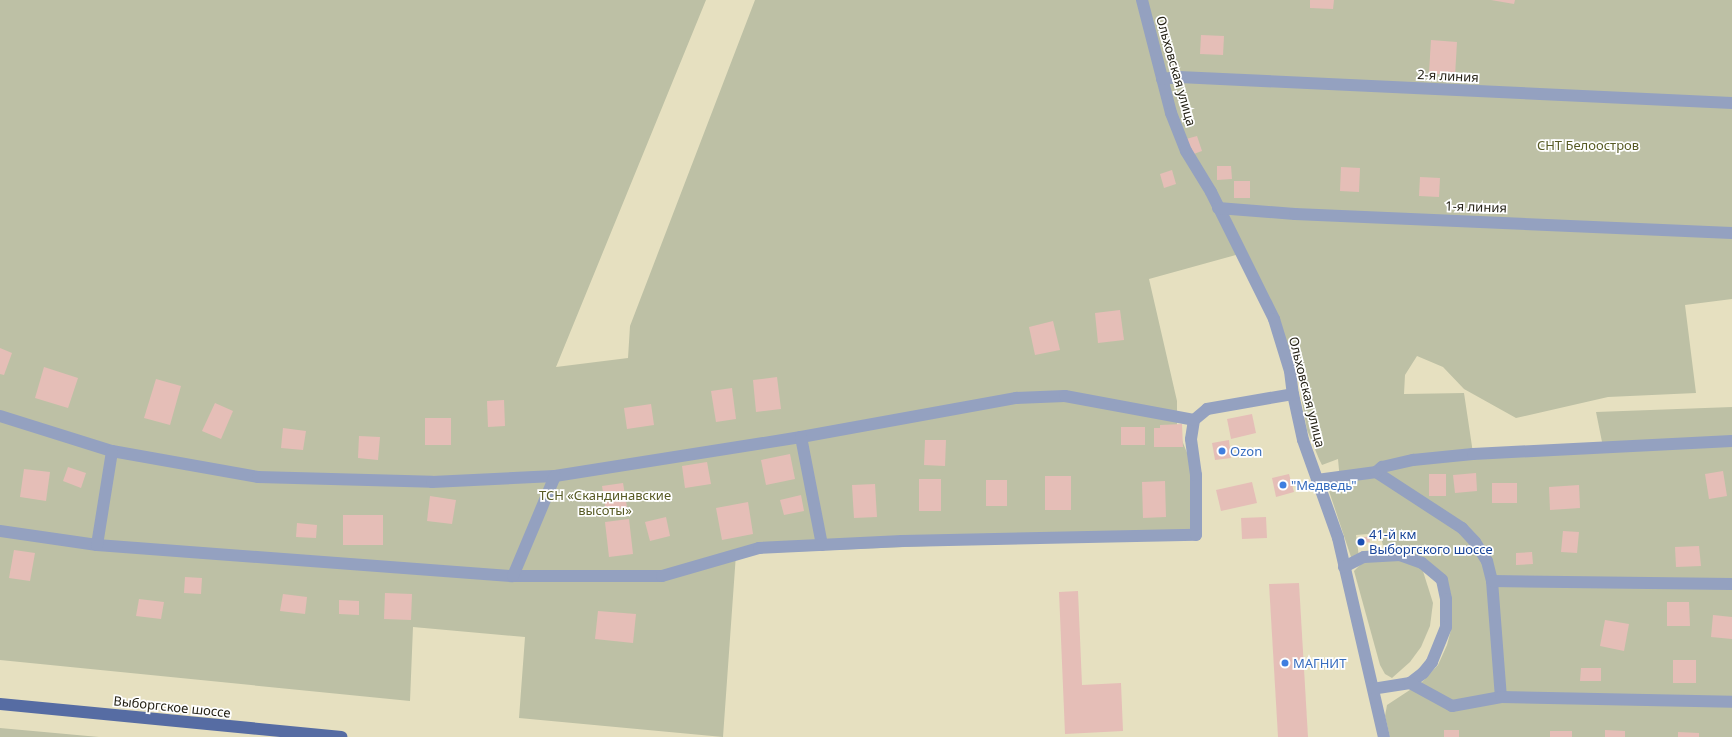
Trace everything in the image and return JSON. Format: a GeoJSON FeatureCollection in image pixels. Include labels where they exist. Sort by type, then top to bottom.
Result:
{"type":"FeatureCollection","features":[{"type":"Feature","properties":{"kind":"main road","name":"Выборгское шоссе"},"geometry":{"type":"LineString","coordinates":[[0,704],[341,737]]}},
{"type":"Feature","properties":{"kind":"street","name":"Ольховская улица"},"geometry":{"type":"LineString","coordinates":[[1142,0],[1171,113],[1186,152],[1218,208],[1274,319],[1290,371],[1292,394],[1317,480],[1338,538],[1384,737]]}},
{"type":"Feature","properties":{"kind":"street","name":"2-я линия"},"geometry":{"type":"LineString","coordinates":[[1162,79],[1179,77],[1732,103]]}},
{"type":"Feature","properties":{"kind":"street","name":"1-я линия"},"geometry":{"type":"LineString","coordinates":[[1218,208],[1295,214],[1732,232]]}},
{"type":"Feature","properties":{"kind":"street"},"geometry":{"type":"LineString","coordinates":[[0,531],[97,545],[513,576],[662,576],[759,548],[1196,534],[1196,475],[1191,439],[1194,420],[1207,410],[1292,394]]}},
{"type":"Feature","properties":{"kind":"street"},"geometry":{"type":"LineString","coordinates":[[0,416],[112,451],[258,477],[432,482],[555,476],[801,437],[1016,398],[1065,396],[1194,420]]}},
{"type":"Feature","properties":{"kind":"street"},"geometry":{"type":"LineString","coordinates":[[801,437],[822,545]]}},
{"type":"Feature","properties":{"kind":"street"},"geometry":{"type":"LineString","coordinates":[[1317,480],[1376,472],[1382,467],[1413,460],[1473,454],[1732,441]]}},
{"type":"Feature","properties":{"kind":"street"},"geometry":{"type":"LineString","coordinates":[[97,545],[112,451]]}},
{"type":"Feature","properties":{"kind":"street"},"geometry":{"type":"LineString","coordinates":[[1376,472],[1462,528],[1475,542],[1487,561],[1492,581],[1501,697]]}},
{"type":"Feature","properties":{"kind":"street"},"geometry":{"type":"LineString","coordinates":[[513,576],[555,476]]}},
{"type":"Feature","properties":{"kind":"street"},"geometry":{"type":"LineString","coordinates":[[1344,567],[1364,557],[1400,555],[1422,563],[1442,580],[1446,599],[1446,627],[1432,662],[1423,674],[1410,683],[1374,689]]}},
{"type":"Feature","properties":{"kind":"street"},"geometry":{"type":"LineString","coordinates":[[1492,581],[1732,584]]}},
{"type":"Feature","properties":{"kind":"street"},"geometry":{"type":"LineString","coordinates":[[1410,683],[1452,706],[1501,697],[1732,702]]}},
{"type":"Feature","properties":{"kind":"green space"},"geometry":{"type":"Polygon","coordinates":[[[0,0],[706,0],[556,367],[628,358],[630,326],[755,0],[1732,0],[1732,299],[1685,305],[1696,393],[1608,397],[1516,418],[1464,389],[1443,367],[1417,356],[1405,375],[1404,394],[1464,393],[1473,453],[1603,447],[1596,412],[1732,407],[1732,737],[1390,737],[1385,716],[1387,705],[1422,682],[1438,665],[1447,645],[1452,626],[1452,600],[1447,579],[1385,554],[1380,533],[1356,535],[1359,557],[1351,557],[1329,491],[1341,492],[1338,459],[1322,465],[1319,459],[1307,430],[1301,396],[1300,383],[1307,381],[1302,371],[1294,373],[1243,253],[1149,279],[1177,401],[1177,428],[1196,475],[1196,535],[736,554],[723,737],[519,718],[525,637],[413,627],[410,701],[0,660],[0,0]]]}},
{"type":"Feature","properties":{"kind":"green space"},"geometry":{"type":"Polygon","coordinates":[[[1399,558],[1422,568],[1433,603],[1430,626],[1421,647],[1410,662],[1392,678],[1385,674],[1380,665],[1354,571],[1363,562],[1399,558]]]}},
{"type":"Feature","properties":{"kind":"green space"},"geometry":{"type":"Polygon","coordinates":[[[0,728],[99,737],[0,737],[0,728]]]}},
{"type":"Feature","properties":{"kind":"building"},"geometry":{"type":"Polygon","coordinates":[[[1310,0],[1334,0],[1333,9],[1310,8],[1310,0]]]}},
{"type":"Feature","properties":{"kind":"building"},"geometry":{"type":"Polygon","coordinates":[[[1491,0],[1515,0],[1514,4],[1491,0]]]}},
{"type":"Feature","properties":{"kind":"building"},"geometry":{"type":"Polygon","coordinates":[[[1201,35],[1224,36],[1223,55],[1200,54],[1201,35]]]}},
{"type":"Feature","properties":{"kind":"building"},"geometry":{"type":"Polygon","coordinates":[[[1431,40],[1457,42],[1455,76],[1429,73],[1431,40]]]}},
{"type":"Feature","properties":{"kind":"building"},"geometry":{"type":"Polygon","coordinates":[[[1197,136],[1202,151],[1191,155],[1186,139],[1197,136]]]}},
{"type":"Feature","properties":{"kind":"building"},"geometry":{"type":"Polygon","coordinates":[[[1217,166],[1231,166],[1232,179],[1217,180],[1217,166]]]}},
{"type":"Feature","properties":{"kind":"building"},"geometry":{"type":"Polygon","coordinates":[[[1341,167],[1360,168],[1359,192],[1340,191],[1341,167]]]}},
{"type":"Feature","properties":{"kind":"building"},"geometry":{"type":"Polygon","coordinates":[[[1172,170],[1176,184],[1164,188],[1160,174],[1172,170]]]}},
{"type":"Feature","properties":{"kind":"building"},"geometry":{"type":"Polygon","coordinates":[[[1420,177],[1440,178],[1439,197],[1419,196],[1420,177]]]}},
{"type":"Feature","properties":{"kind":"building"},"geometry":{"type":"Polygon","coordinates":[[[1234,181],[1250,181],[1250,198],[1234,198],[1234,181]]]}},
{"type":"Feature","properties":{"kind":"building"},"geometry":{"type":"Polygon","coordinates":[[[1120,310],[1124,340],[1098,343],[1095,313],[1120,310]]]}},
{"type":"Feature","properties":{"kind":"building"},"geometry":{"type":"Polygon","coordinates":[[[1053,321],[1060,350],[1035,355],[1029,327],[1053,321]]]}},
{"type":"Feature","properties":{"kind":"building"},"geometry":{"type":"Polygon","coordinates":[[[0,348],[12,353],[4,375],[0,374],[0,348]]]}},
{"type":"Feature","properties":{"kind":"building"},"geometry":{"type":"Polygon","coordinates":[[[44,367],[78,378],[68,408],[35,398],[44,367]]]}},
{"type":"Feature","properties":{"kind":"building"},"geometry":{"type":"Polygon","coordinates":[[[777,377],[781,409],[756,412],[753,380],[777,377]]]}},
{"type":"Feature","properties":{"kind":"building"},"geometry":{"type":"Polygon","coordinates":[[[156,379],[181,386],[170,425],[144,418],[156,379]]]}},
{"type":"Feature","properties":{"kind":"building"},"geometry":{"type":"Polygon","coordinates":[[[732,388],[736,419],[716,422],[711,391],[732,388]]]}},
{"type":"Feature","properties":{"kind":"building"},"geometry":{"type":"Polygon","coordinates":[[[504,400],[505,426],[488,427],[487,401],[504,400]]]}},
{"type":"Feature","properties":{"kind":"building"},"geometry":{"type":"Polygon","coordinates":[[[215,403],[233,411],[221,439],[202,431],[215,403]]]}},
{"type":"Feature","properties":{"kind":"building"},"geometry":{"type":"Polygon","coordinates":[[[651,404],[654,425],[627,429],[624,408],[651,404]]]}},
{"type":"Feature","properties":{"kind":"building"},"geometry":{"type":"Polygon","coordinates":[[[1252,414],[1256,433],[1231,439],[1227,419],[1252,414]]]}},
{"type":"Feature","properties":{"kind":"building"},"geometry":{"type":"Polygon","coordinates":[[[425,418],[451,418],[451,445],[425,445],[425,418]]]}},
{"type":"Feature","properties":{"kind":"building"},"geometry":{"type":"Polygon","coordinates":[[[1182,424],[1183,447],[1154,447],[1154,428],[1160,428],[1160,425],[1182,424]]]}},
{"type":"Feature","properties":{"kind":"building"},"geometry":{"type":"Polygon","coordinates":[[[1121,427],[1145,427],[1145,445],[1121,445],[1121,427]]]}},
{"type":"Feature","properties":{"kind":"building"},"geometry":{"type":"Polygon","coordinates":[[[283,428],[306,431],[303,450],[281,448],[283,428]]]}},
{"type":"Feature","properties":{"kind":"building"},"geometry":{"type":"Polygon","coordinates":[[[359,436],[380,437],[378,460],[358,458],[359,436]]]}},
{"type":"Feature","properties":{"kind":"building"},"geometry":{"type":"Polygon","coordinates":[[[925,440],[946,440],[945,466],[924,465],[925,440]]]}},
{"type":"Feature","properties":{"kind":"building"},"geometry":{"type":"Polygon","coordinates":[[[1229,440],[1231,458],[1215,460],[1212,443],[1229,440]]]}},
{"type":"Feature","properties":{"kind":"building"},"geometry":{"type":"Polygon","coordinates":[[[790,454],[795,479],[766,485],[761,460],[790,454]]]}},
{"type":"Feature","properties":{"kind":"building"},"geometry":{"type":"Polygon","coordinates":[[[707,462],[711,484],[685,488],[682,466],[707,462]]]}},
{"type":"Feature","properties":{"kind":"building"},"geometry":{"type":"Polygon","coordinates":[[[68,467],[86,473],[81,488],[63,481],[68,467]]]}},
{"type":"Feature","properties":{"kind":"building"},"geometry":{"type":"Polygon","coordinates":[[[24,469],[50,472],[46,501],[20,497],[24,469]]]}},
{"type":"Feature","properties":{"kind":"building"},"geometry":{"type":"Polygon","coordinates":[[[1723,471],[1727,496],[1709,499],[1705,474],[1723,471]]]}},
{"type":"Feature","properties":{"kind":"building"},"geometry":{"type":"Polygon","coordinates":[[[1476,473],[1477,491],[1455,493],[1453,475],[1476,473]]]}},
{"type":"Feature","properties":{"kind":"building","name":"\"Медведь\""},"geometry":{"type":"Polygon","coordinates":[[[1289,474],[1294,492],[1276,497],[1272,478],[1289,474]]]}},
{"type":"Feature","properties":{"kind":"building"},"geometry":{"type":"Polygon","coordinates":[[[1429,474],[1446,474],[1446,496],[1429,496],[1429,474]]]}},
{"type":"Feature","properties":{"kind":"building"},"geometry":{"type":"Polygon","coordinates":[[[1045,476],[1071,476],[1071,510],[1045,510],[1045,476]]]}},
{"type":"Feature","properties":{"kind":"building"},"geometry":{"type":"Polygon","coordinates":[[[919,479],[941,479],[941,511],[919,511],[919,479]]]}},
{"type":"Feature","properties":{"kind":"building"},"geometry":{"type":"Polygon","coordinates":[[[986,480],[1007,480],[1007,506],[986,506],[986,480]]]}},
{"type":"Feature","properties":{"kind":"building"},"geometry":{"type":"Polygon","coordinates":[[[1165,481],[1166,517],[1143,518],[1142,482],[1165,481]]]}},
{"type":"Feature","properties":{"kind":"building"},"geometry":{"type":"Polygon","coordinates":[[[1252,482],[1257,503],[1221,511],[1216,490],[1252,482]]]}},
{"type":"Feature","properties":{"kind":"building"},"geometry":{"type":"Polygon","coordinates":[[[623,483],[627,507],[606,511],[602,486],[623,483]]]}},
{"type":"Feature","properties":{"kind":"building"},"geometry":{"type":"Polygon","coordinates":[[[1492,483],[1517,483],[1517,503],[1492,503],[1492,483]]]}},
{"type":"Feature","properties":{"kind":"building"},"geometry":{"type":"Polygon","coordinates":[[[875,484],[877,517],[854,518],[852,485],[875,484]]]}},
{"type":"Feature","properties":{"kind":"building"},"geometry":{"type":"Polygon","coordinates":[[[1579,485],[1580,508],[1550,510],[1549,487],[1579,485]]]}},
{"type":"Feature","properties":{"kind":"building"},"geometry":{"type":"Polygon","coordinates":[[[801,495],[804,511],[784,515],[780,500],[801,495]]]}},
{"type":"Feature","properties":{"kind":"building"},"geometry":{"type":"Polygon","coordinates":[[[430,496],[456,500],[452,524],[427,521],[430,496]]]}},
{"type":"Feature","properties":{"kind":"building"},"geometry":{"type":"Polygon","coordinates":[[[748,502],[753,534],[722,540],[716,508],[748,502]]]}},
{"type":"Feature","properties":{"kind":"building"},"geometry":{"type":"Polygon","coordinates":[[[343,515],[383,515],[383,545],[343,545],[343,515]]]}},
{"type":"Feature","properties":{"kind":"building"},"geometry":{"type":"Polygon","coordinates":[[[666,517],[670,536],[650,541],[645,522],[666,517]]]}},
{"type":"Feature","properties":{"kind":"building"},"geometry":{"type":"Polygon","coordinates":[[[1266,517],[1267,538],[1242,539],[1241,518],[1266,517]]]}},
{"type":"Feature","properties":{"kind":"building"},"geometry":{"type":"Polygon","coordinates":[[[629,519],[633,554],[609,557],[605,522],[629,519]]]}},
{"type":"Feature","properties":{"kind":"building"},"geometry":{"type":"Polygon","coordinates":[[[297,523],[317,525],[316,538],[296,537],[297,523]]]}},
{"type":"Feature","properties":{"kind":"building"},"geometry":{"type":"Polygon","coordinates":[[[1563,531],[1579,532],[1577,553],[1561,552],[1563,531]]]}},
{"type":"Feature","properties":{"kind":"building"},"geometry":{"type":"Polygon","coordinates":[[[1360,537],[1369,537],[1370,542],[1361,543],[1360,537]]]}},
{"type":"Feature","properties":{"kind":"building"},"geometry":{"type":"Polygon","coordinates":[[[1699,546],[1701,566],[1676,567],[1675,547],[1699,546]]]}},
{"type":"Feature","properties":{"kind":"building"},"geometry":{"type":"Polygon","coordinates":[[[14,550],[35,553],[30,581],[9,578],[14,550]]]}},
{"type":"Feature","properties":{"kind":"building"},"geometry":{"type":"Polygon","coordinates":[[[1532,552],[1533,564],[1516,565],[1516,553],[1532,552]]]}},
{"type":"Feature","properties":{"kind":"building"},"geometry":{"type":"Polygon","coordinates":[[[185,577],[202,578],[201,594],[184,593],[185,577]]]}},
{"type":"Feature","properties":{"kind":"building"},"geometry":{"type":"Polygon","coordinates":[[[1299,583],[1308,737],[1278,737],[1269,584],[1299,583]]]}},
{"type":"Feature","properties":{"kind":"building"},"geometry":{"type":"Polygon","coordinates":[[[1078,591],[1082,685],[1121,683],[1123,731],[1065,734],[1059,592],[1078,591]]]}},
{"type":"Feature","properties":{"kind":"building"},"geometry":{"type":"Polygon","coordinates":[[[385,593],[412,594],[411,620],[384,619],[385,593]]]}},
{"type":"Feature","properties":{"kind":"building"},"geometry":{"type":"Polygon","coordinates":[[[283,594],[307,597],[305,614],[280,611],[283,594]]]}},
{"type":"Feature","properties":{"kind":"building"},"geometry":{"type":"Polygon","coordinates":[[[139,599],[164,602],[161,619],[136,616],[139,599]]]}},
{"type":"Feature","properties":{"kind":"building"},"geometry":{"type":"Polygon","coordinates":[[[339,600],[359,601],[359,615],[339,614],[339,600]]]}},
{"type":"Feature","properties":{"kind":"building"},"geometry":{"type":"Polygon","coordinates":[[[1667,602],[1689,602],[1690,626],[1667,626],[1667,602]]]}},
{"type":"Feature","properties":{"kind":"building"},"geometry":{"type":"Polygon","coordinates":[[[598,611],[636,614],[633,643],[595,639],[598,611]]]}},
{"type":"Feature","properties":{"kind":"building"},"geometry":{"type":"Polygon","coordinates":[[[1713,615],[1732,617],[1732,639],[1711,637],[1713,615]]]}},
{"type":"Feature","properties":{"kind":"building"},"geometry":{"type":"Polygon","coordinates":[[[1605,620],[1629,624],[1624,651],[1600,646],[1605,620]]]}},
{"type":"Feature","properties":{"kind":"building"},"geometry":{"type":"Polygon","coordinates":[[[1673,660],[1696,660],[1696,683],[1673,683],[1673,660]]]}},
{"type":"Feature","properties":{"kind":"building"},"geometry":{"type":"Polygon","coordinates":[[[1581,668],[1601,668],[1601,681],[1580,681],[1581,668]]]}},
{"type":"Feature","properties":{"kind":"building"},"geometry":{"type":"Polygon","coordinates":[[[1444,730],[1459,730],[1459,737],[1444,737],[1444,730]]]}},
{"type":"Feature","properties":{"kind":"building"},"geometry":{"type":"Polygon","coordinates":[[[1605,730],[1625,731],[1625,737],[1605,737],[1605,730]]]}},
{"type":"Feature","properties":{"kind":"building"},"geometry":{"type":"Polygon","coordinates":[[[1550,731],[1572,731],[1572,737],[1550,737],[1550,731]]]}},
{"type":"Feature","properties":{"kind":"building"},"geometry":{"type":"Polygon","coordinates":[[[1678,732],[1699,733],[1699,737],[1678,737],[1678,732]]]}},
{"type":"Feature","properties":{"kind":"place","name":"Ozon"},"geometry":{"type":"Point","coordinates":[1222,451]}},
{"type":"Feature","properties":{"kind":"place","name":"\"Медведь\""},"geometry":{"type":"Point","coordinates":[1283,485]}},
{"type":"Feature","properties":{"kind":"place","name":"41-й км Выборгского шоссе"},"geometry":{"type":"Point","coordinates":[1361,542]}},
{"type":"Feature","properties":{"kind":"place","name":"МАГНИТ"},"geometry":{"type":"Point","coordinates":[1285,663]}},
{"type":"Feature","properties":{"kind":"park label","name":"СНТ Белоостров"},"geometry":{"type":"Point","coordinates":[1588,145]}},
{"type":"Feature","properties":{"kind":"park label","name":"ТСН «Скандинавские высоты»"},"geometry":{"type":"Point","coordinates":[605,504]}}]}
